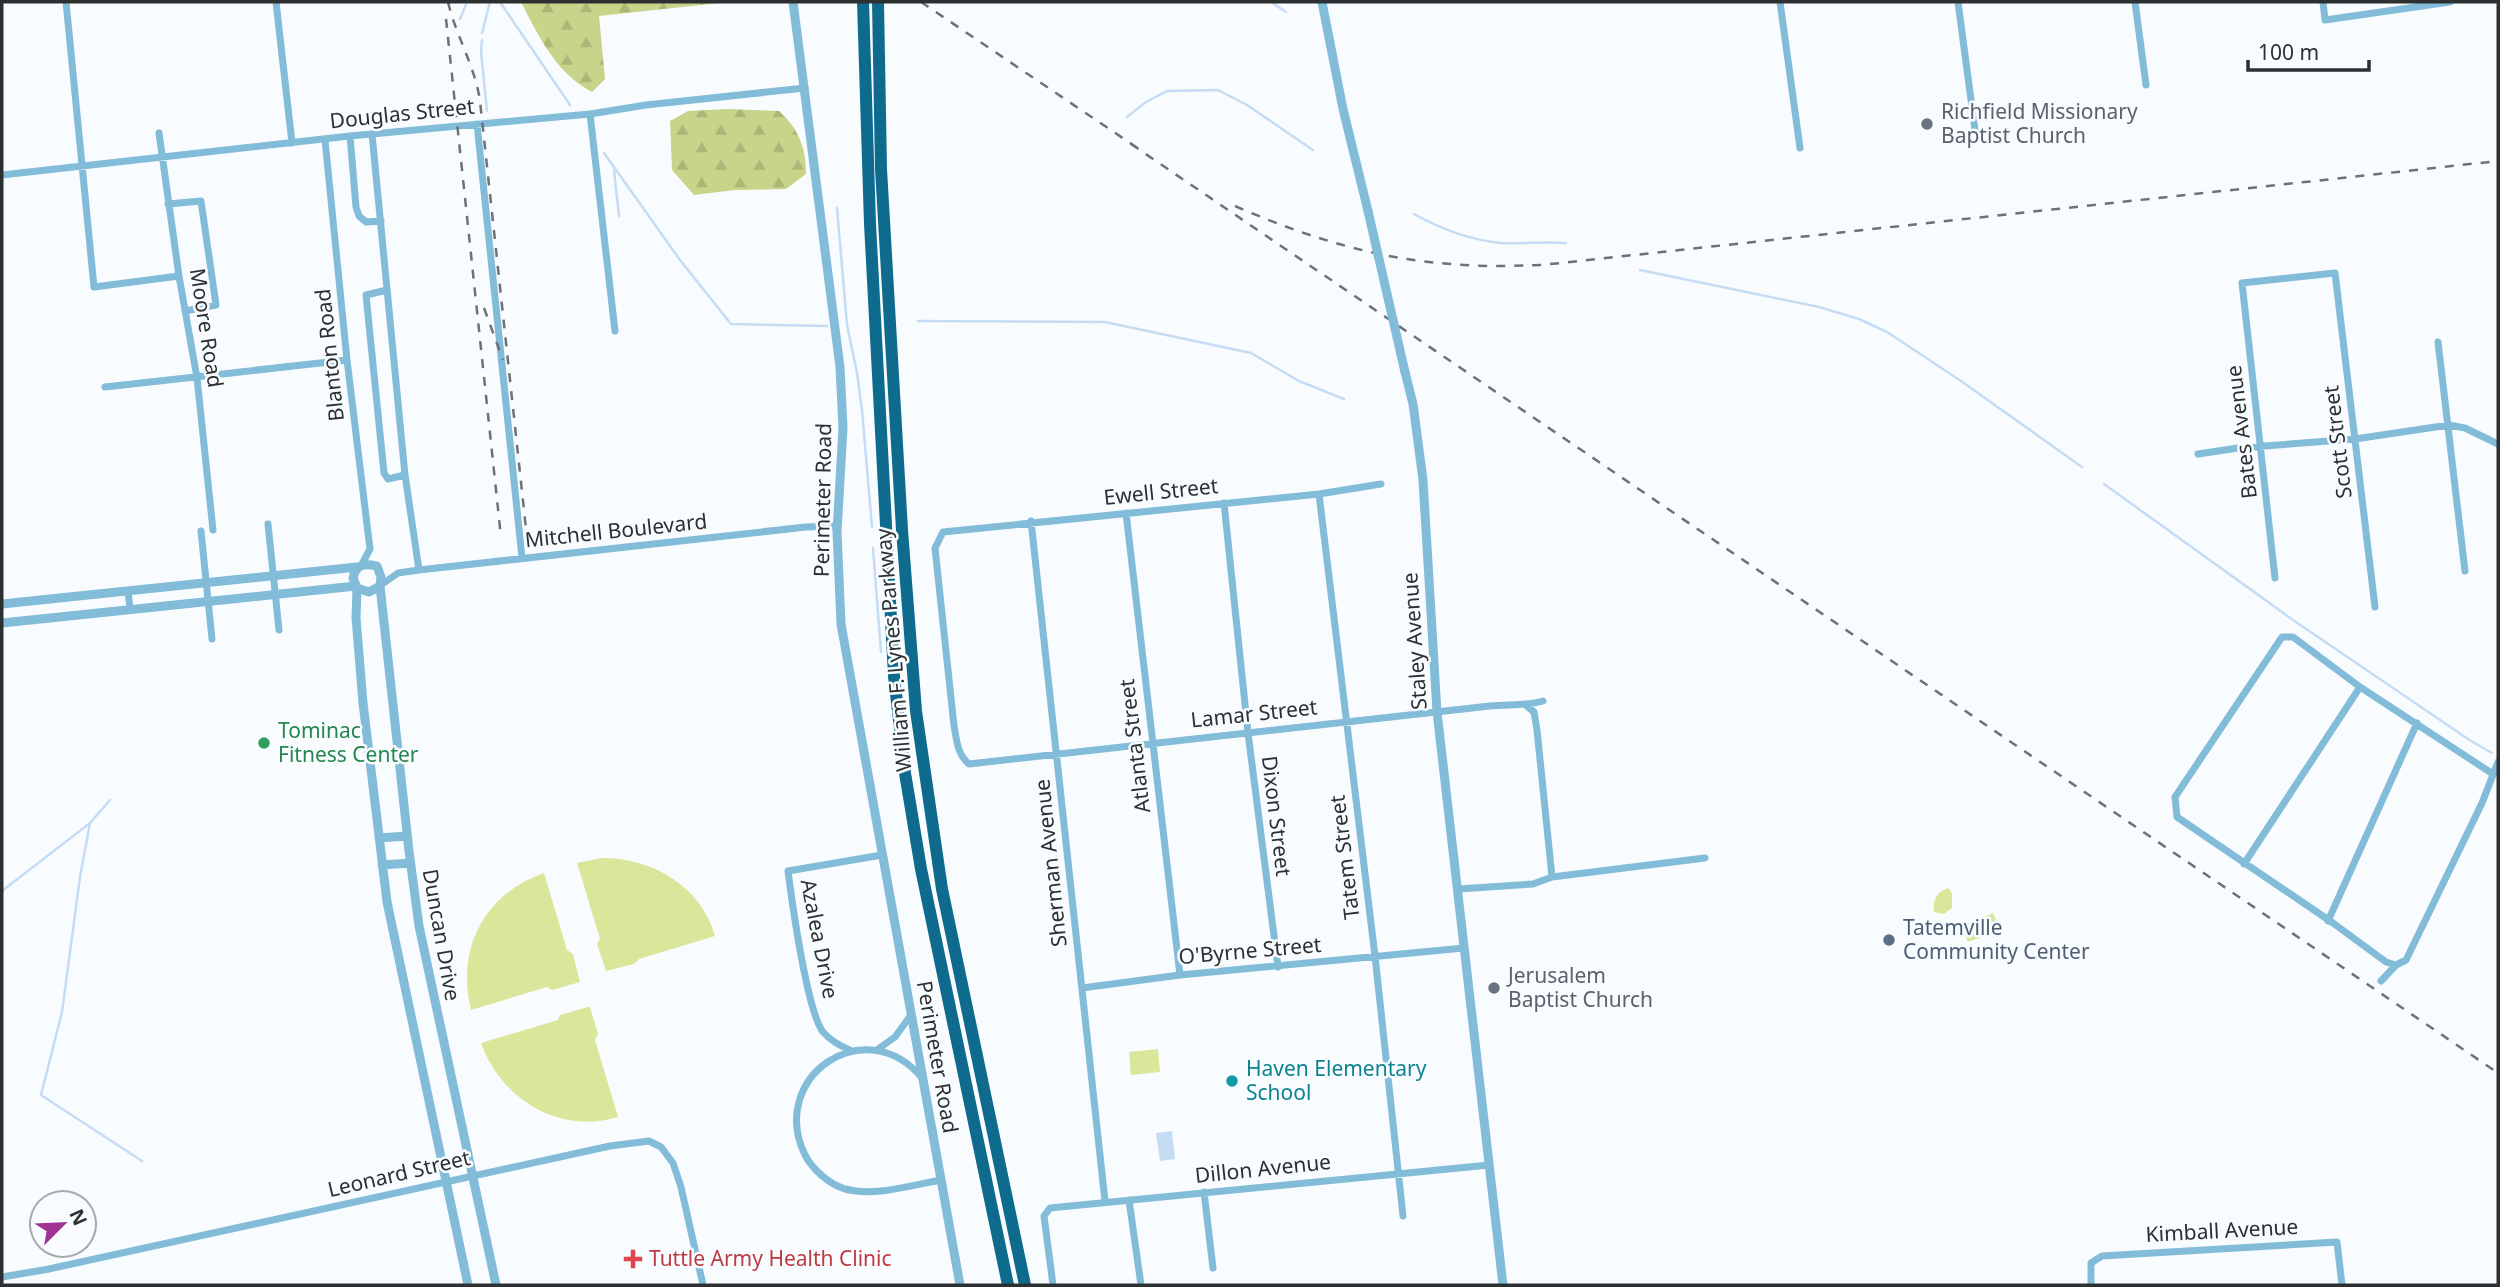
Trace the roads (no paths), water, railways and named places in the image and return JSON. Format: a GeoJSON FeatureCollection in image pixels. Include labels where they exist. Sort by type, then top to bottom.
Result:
{"type":"FeatureCollection","features":[{"type":"Feature","properties":{"kind":"highway","name":"William F. Lynes Parkway"},"geometry":{"type":"LineString","coordinates":[[863,2],[883,497],[897,704],[923,882],[1008,1285]]}},
{"type":"Feature","properties":{"kind":"highway","name":"William F. Lynes Parkway"},"geometry":{"type":"LineString","coordinates":[[878,2],[881,169],[901,516],[916,711],[942,890],[1025,1285]]}},
{"type":"Feature","properties":{"kind":"street"},"geometry":{"type":"LineString","coordinates":[[66,2],[94,287],[179,276]]}},
{"type":"Feature","properties":{"kind":"street"},"geometry":{"type":"LineString","coordinates":[[276,2],[292,143]]}},
{"type":"Feature","properties":{"kind":"street","name":"Perimeter Road"},"geometry":{"type":"LineString","coordinates":[[793,2],[842,387],[843,428],[837,526],[841,624],[960,1285]]}},
{"type":"Feature","properties":{"kind":"street","name":"Staley Avenue"},"geometry":{"type":"LineString","coordinates":[[1322,2],[1343,109],[1413,404],[1423,480],[1437,712],[1503,1285]]}},
{"type":"Feature","properties":{"kind":"street"},"geometry":{"type":"LineString","coordinates":[[1780,2],[1800,148]]}},
{"type":"Feature","properties":{"kind":"street"},"geometry":{"type":"LineString","coordinates":[[1958,2],[1975,130]]}},
{"type":"Feature","properties":{"kind":"street"},"geometry":{"type":"LineString","coordinates":[[2135,2],[2146,85]]}},
{"type":"Feature","properties":{"kind":"street"},"geometry":{"type":"LineString","coordinates":[[2323,2],[2325,20],[2450,2]]}},
{"type":"Feature","properties":{"kind":"street","name":"Douglas Street"},"geometry":{"type":"LineString","coordinates":[[2,175],[350,136],[590,114],[646,105],[805,88]]}},
{"type":"Feature","properties":{"kind":"street"},"geometry":{"type":"LineString","coordinates":[[590,114],[615,331]]}},
{"type":"Feature","properties":{"kind":"street"},"geometry":{"type":"LineString","coordinates":[[477,124],[522,558]]}},
{"type":"Feature","properties":{"kind":"street","name":"Moore Road"},"geometry":{"type":"LineString","coordinates":[[159,134],[197,378],[213,530]]}},
{"type":"Feature","properties":{"kind":"street"},"geometry":{"type":"LineString","coordinates":[[372,134],[405,475],[419,570]]}},
{"type":"Feature","properties":{"kind":"street"},"geometry":{"type":"LineString","coordinates":[[350,136],[359,216],[366,222],[380,222]]}},
{"type":"Feature","properties":{"kind":"street","name":"Blanton Road"},"geometry":{"type":"LineString","coordinates":[[325,139],[347,360],[370,549],[379,567]]}},
{"type":"Feature","properties":{"kind":"street"},"geometry":{"type":"LineString","coordinates":[[168,204],[201,201],[216,305],[185,311]]}},
{"type":"Feature","properties":{"kind":"street","name":"Scott Street"},"geometry":{"type":"LineString","coordinates":[[2242,282],[2335,273],[2375,607]]}},
{"type":"Feature","properties":{"kind":"street","name":"Bates Avenue"},"geometry":{"type":"LineString","coordinates":[[2242,282],[2275,578]]}},
{"type":"Feature","properties":{"kind":"street"},"geometry":{"type":"LineString","coordinates":[[387,290],[366,295],[384,473],[388,479],[405,475]]}},
{"type":"Feature","properties":{"kind":"street"},"geometry":{"type":"LineString","coordinates":[[2438,342],[2465,571]]}},
{"type":"Feature","properties":{"kind":"street"},"geometry":{"type":"LineString","coordinates":[[105,387],[347,360]]}},
{"type":"Feature","properties":{"kind":"street"},"geometry":{"type":"LineString","coordinates":[[2198,454],[2355,439],[2449,425],[2465,428],[2498,444]]}},
{"type":"Feature","properties":{"kind":"street","name":"Ewell Street"},"geometry":{"type":"LineString","coordinates":[[969,764],[958,751],[954,726],[935,548],[943,532],[1319,494],[1381,484]]}},
{"type":"Feature","properties":{"kind":"street","name":"Tatem Street"},"geometry":{"type":"LineString","coordinates":[[1319,494],[1403,1216]]}},
{"type":"Feature","properties":{"kind":"street","name":"Dixon Street"},"geometry":{"type":"LineString","coordinates":[[1224,503],[1248,733],[1278,967]]}},
{"type":"Feature","properties":{"kind":"street","name":"Atlanta Street"},"geometry":{"type":"LineString","coordinates":[[1126,513],[1180,975]]}},
{"type":"Feature","properties":{"kind":"street","name":"Sherman Avenue"},"geometry":{"type":"LineString","coordinates":[[1031,521],[1105,1201]]}},
{"type":"Feature","properties":{"kind":"street"},"geometry":{"type":"LineString","coordinates":[[268,524],[279,630]]}},
{"type":"Feature","properties":{"kind":"street","name":"Mitchell Boulevard"},"geometry":{"type":"LineString","coordinates":[[380,585],[398,573],[419,570],[806,527],[837,526]]}},
{"type":"Feature","properties":{"kind":"street"},"geometry":{"type":"LineString","coordinates":[[201,531],[212,639]]}},
{"type":"Feature","properties":{"kind":"street"},"geometry":{"type":"LineString","coordinates":[[370,549],[353,578],[356,587],[363,703],[382,865],[387,902],[468,1285]]}},
{"type":"Feature","properties":{"kind":"street"},"geometry":{"type":"LineString","coordinates":[[2,604],[207,581],[360,566],[379,567],[380,585],[369,592],[356,587],[276,593],[2,623]]}},
{"type":"Feature","properties":{"kind":"street","name":"Mitchell Boulevard"},"geometry":{"type":"LineString","coordinates":[[379,567],[398,573]]}},
{"type":"Feature","properties":{"kind":"street","name":"Duncan Drive"},"geometry":{"type":"LineString","coordinates":[[380,585],[410,863],[433,993],[496,1285]]}},
{"type":"Feature","properties":{"kind":"street"},"geometry":{"type":"LineString","coordinates":[[338,588],[350,599],[356,611]]}},
{"type":"Feature","properties":{"kind":"street"},"geometry":{"type":"LineString","coordinates":[[128,591],[130,609]]}},
{"type":"Feature","properties":{"kind":"street"},"geometry":{"type":"LineString","coordinates":[[2396,965],[2386,962],[2177,817],[2175,797],[2282,637],[2294,637],[2360,688],[2493,774]]}},
{"type":"Feature","properties":{"kind":"street"},"geometry":{"type":"LineString","coordinates":[[2244,864],[2360,688]]}},
{"type":"Feature","properties":{"kind":"street","name":"Lamar Street"},"geometry":{"type":"LineString","coordinates":[[969,764],[1521,703],[1527,706],[1543,701]]}},
{"type":"Feature","properties":{"kind":"street"},"geometry":{"type":"LineString","coordinates":[[1527,706],[1534,712],[1537,730],[1552,877]]}},
{"type":"Feature","properties":{"kind":"street"},"geometry":{"type":"LineString","coordinates":[[2328,920],[2417,723]]}},
{"type":"Feature","properties":{"kind":"street"},"geometry":{"type":"LineString","coordinates":[[2381,981],[2396,965],[2406,960],[2482,803],[2498,762]]}},
{"type":"Feature","properties":{"kind":"street"},"geometry":{"type":"LineString","coordinates":[[379,838],[407,836]]}},
{"type":"Feature","properties":{"kind":"street","name":"Azalea Drive"},"geometry":{"type":"LineString","coordinates":[[850,1051],[830,1038],[817,1021],[804,966],[788,871],[882,855]]}},
{"type":"Feature","properties":{"kind":"street"},"geometry":{"type":"LineString","coordinates":[[1459,889],[1533,884],[1552,877],[1705,858]]}},
{"type":"Feature","properties":{"kind":"street"},"geometry":{"type":"LineString","coordinates":[[382,865],[410,863]]}},
{"type":"Feature","properties":{"kind":"street","name":"O'Byrne Street"},"geometry":{"type":"LineString","coordinates":[[1082,988],[1180,975],[1464,948]]}},
{"type":"Feature","properties":{"kind":"street"},"geometry":{"type":"LineString","coordinates":[[912,1013],[895,1037],[878,1049],[850,1051],[824,1065],[810,1078],[797,1105],[796,1125],[800,1144],[809,1162],[831,1182],[846,1189],[863,1191],[941,1180]]}},
{"type":"Feature","properties":{"kind":"street"},"geometry":{"type":"LineString","coordinates":[[878,1049],[909,1066],[923,1080]]}},
{"type":"Feature","properties":{"kind":"street","name":"Leonard Street"},"geometry":{"type":"LineString","coordinates":[[2,1278],[610,1146],[649,1141],[661,1147],[673,1163],[703,1285]]}},
{"type":"Feature","properties":{"kind":"street","name":"Dillon Avenue"},"geometry":{"type":"LineString","coordinates":[[1053,1285],[1044,1216],[1050,1208],[1489,1165]]}},
{"type":"Feature","properties":{"kind":"street"},"geometry":{"type":"LineString","coordinates":[[1204,1192],[1213,1268]]}},
{"type":"Feature","properties":{"kind":"street"},"geometry":{"type":"LineString","coordinates":[[1129,1200],[1141,1285]]}},
{"type":"Feature","properties":{"kind":"street","name":"Kimball Avenue"},"geometry":{"type":"LineString","coordinates":[[2091,1285],[2091,1263],[2102,1256],[2337,1242],[2342,1285]]}},
{"type":"Feature","properties":{"kind":"water"},"geometry":{"type":"Polygon","coordinates":[[[1172,1131],[1175,1159],[1160,1161],[1156,1133],[1172,1131]]]}},
{"type":"Feature","properties":{"kind":"waterway"},"geometry":{"type":"LineString","coordinates":[[460,19],[467,2]]}},
{"type":"Feature","properties":{"kind":"waterway"},"geometry":{"type":"LineString","coordinates":[[482,33],[490,2]]}},
{"type":"Feature","properties":{"kind":"waterway"},"geometry":{"type":"LineString","coordinates":[[500,2],[570,105]]}},
{"type":"Feature","properties":{"kind":"waterway"},"geometry":{"type":"LineString","coordinates":[[1271,2],[1286,12]]}},
{"type":"Feature","properties":{"kind":"waterway"},"geometry":{"type":"LineString","coordinates":[[482,40],[487,111]]}},
{"type":"Feature","properties":{"kind":"waterway"},"geometry":{"type":"LineString","coordinates":[[1127,117],[1146,102],[1167,91],[1218,90],[1247,105],[1313,150]]}},
{"type":"Feature","properties":{"kind":"waterway"},"geometry":{"type":"LineString","coordinates":[[604,153],[680,260],[731,324],[827,326]]}},
{"type":"Feature","properties":{"kind":"waterway"},"geometry":{"type":"LineString","coordinates":[[614,170],[619,216]]}},
{"type":"Feature","properties":{"kind":"waterway"},"geometry":{"type":"LineString","coordinates":[[837,208],[847,325],[862,410],[872,527]]}},
{"type":"Feature","properties":{"kind":"waterway"},"geometry":{"type":"LineString","coordinates":[[1414,214],[1456,233],[1489,242],[1566,243]]}},
{"type":"Feature","properties":{"kind":"waterway"},"geometry":{"type":"LineString","coordinates":[[1640,270],[1819,307],[1859,319],[1887,332],[1961,381],[2082,467]]}},
{"type":"Feature","properties":{"kind":"waterway"},"geometry":{"type":"LineString","coordinates":[[918,321],[1105,322],[1251,353],[1299,381],[1344,399]]}},
{"type":"Feature","properties":{"kind":"waterway"},"geometry":{"type":"LineString","coordinates":[[2104,484],[2293,620],[2492,753]]}},
{"type":"Feature","properties":{"kind":"waterway"},"geometry":{"type":"LineString","coordinates":[[873,548],[881,652]]}},
{"type":"Feature","properties":{"kind":"waterway"},"geometry":{"type":"LineString","coordinates":[[110,800],[90,823],[62,1012],[41,1095],[142,1161]]}},
{"type":"Feature","properties":{"kind":"waterway"},"geometry":{"type":"LineString","coordinates":[[2,891],[90,823]]}},
{"type":"Feature","properties":{"kind":"railway"},"geometry":{"type":"LineString","coordinates":[[448,2],[480,101],[527,538]]}},
{"type":"Feature","properties":{"kind":"railway"},"geometry":{"type":"LineString","coordinates":[[921,2],[1139,149]]}},
{"type":"Feature","properties":{"kind":"railway"},"geometry":{"type":"LineString","coordinates":[[446,19],[501,537]]}},
{"type":"Feature","properties":{"kind":"railway"},"geometry":{"type":"LineString","coordinates":[[1131,144],[2498,1073]]}},
{"type":"Feature","properties":{"kind":"railway"},"geometry":{"type":"LineString","coordinates":[[1235,206],[1314,236],[1395,257],[1474,266],[1542,265],[2498,161]]}},
{"type":"Feature","properties":{"kind":"railway"},"geometry":{"type":"LineString","coordinates":[[484,308],[503,360]]}},
{"type":"Feature","properties":{"kind":"place","name":"Richfield Missionary Baptist Church"},"geometry":{"type":"Point","coordinates":[1927,124]}},
{"type":"Feature","properties":{"kind":"place","name":"Tominac Fitness Center"},"geometry":{"type":"Point","coordinates":[264,743]}},
{"type":"Feature","properties":{"kind":"place","name":"Tatemville Community Center"},"geometry":{"type":"Point","coordinates":[1889,940]}},
{"type":"Feature","properties":{"kind":"place","name":"Jerusalem Baptist Church"},"geometry":{"type":"Point","coordinates":[1494,988]}},
{"type":"Feature","properties":{"kind":"place","name":"Haven Elementary School"},"geometry":{"type":"Point","coordinates":[1232,1081]}},
{"type":"Feature","properties":{"kind":"place","name":"Tuttle Army Health Clinic"},"geometry":{"type":"Point","coordinates":[633,1259]}}]}
